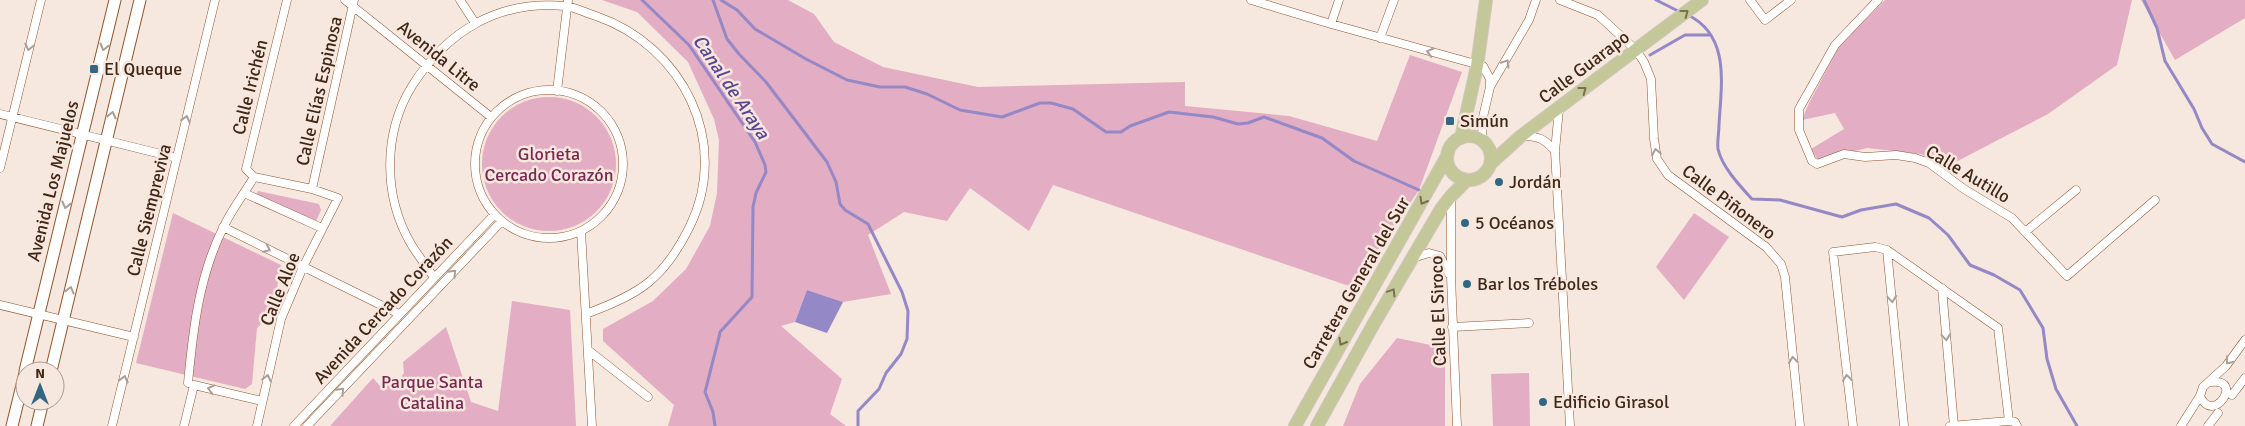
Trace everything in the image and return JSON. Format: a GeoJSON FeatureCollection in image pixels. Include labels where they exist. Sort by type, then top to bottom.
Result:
{"type":"FeatureCollection","features":[{"type":"Feature","properties":{"kind":"main road"},"geometry":{"type":"LineString","coordinates":[[1461,138],[1477,66],[1486,0]]}},
{"type":"Feature","properties":{"kind":"main road","name":"Calle Guarapo"},"geometry":{"type":"LineString","coordinates":[[1490,164],[1521,136],[1702,0]]}},
{"type":"Feature","properties":{"kind":"main road"},"geometry":{"type":"LineString","coordinates":[[1472,137],[1482,141],[1489,149],[1490,164],[1484,174],[1473,180],[1455,176],[1450,171],[1446,158],[1450,146],[1461,138],[1472,137]]}},
{"type":"Feature","properties":{"kind":"main road","name":"Carretera General del Sur"},"geometry":{"type":"LineString","coordinates":[[1295,426],[1446,158]]}},
{"type":"Feature","properties":{"kind":"main road","name":"Carretera General del Sur"},"geometry":{"type":"LineString","coordinates":[[1317,426],[1413,258],[1451,196],[1467,180]]}},
{"type":"Feature","properties":{"kind":"street"},"geometry":{"type":"LineString","coordinates":[[0,168],[40,0]]}},
{"type":"Feature","properties":{"kind":"street","name":"Avenida Los Majuelos"},"geometry":{"type":"LineString","coordinates":[[28,361],[115,0]]}},
{"type":"Feature","properties":{"kind":"street"},"geometry":{"type":"LineString","coordinates":[[53,361],[140,0]]}},
{"type":"Feature","properties":{"kind":"street","name":"Calle Siempreviva"},"geometry":{"type":"LineString","coordinates":[[112,426],[215,0]]}},
{"type":"Feature","properties":{"kind":"street","name":"Calle Irichén"},"geometry":{"type":"LineString","coordinates":[[254,177],[246,169],[287,0]]}},
{"type":"Feature","properties":{"kind":"street","name":"Avenida Litre"},"geometry":{"type":"LineString","coordinates":[[345,0],[354,3],[491,118]]}},
{"type":"Feature","properties":{"kind":"street"},"geometry":{"type":"LineString","coordinates":[[460,0],[475,24]]}},
{"type":"Feature","properties":{"kind":"street"},"geometry":{"type":"LineString","coordinates":[[1251,0],[1477,66],[1483,66],[1487,70],[1490,87]]}},
{"type":"Feature","properties":{"kind":"street"},"geometry":{"type":"LineString","coordinates":[[1331,24],[1339,0]]}},
{"type":"Feature","properties":{"kind":"street"},"geometry":{"type":"LineString","coordinates":[[1380,38],[1394,0]]}},
{"type":"Feature","properties":{"kind":"street"},"geometry":{"type":"LineString","coordinates":[[1482,141],[1483,117],[1490,87],[1529,20],[1536,0]]}},
{"type":"Feature","properties":{"kind":"street","name":"Calle Piñonero"},"geometry":{"type":"LineString","coordinates":[[1560,0],[1598,14],[1636,50],[1651,79],[1657,159],[1668,175],[1766,247],[1781,264],[1785,277],[1800,426]]}},
{"type":"Feature","properties":{"kind":"street"},"geometry":{"type":"LineString","coordinates":[[1750,0],[1765,20],[1791,0]]}},
{"type":"Feature","properties":{"kind":"street","name":"Calle Autillo"},"geometry":{"type":"LineString","coordinates":[[1878,0],[1835,45],[1799,109],[1799,130],[1812,161],[1817,164],[1844,154],[1866,157],[1896,155],[1915,158],[1929,163],[1964,189],[2012,218],[2067,276],[2155,200]]}},
{"type":"Feature","properties":{"kind":"street","name":"Calle Elías Espinosa"},"geometry":{"type":"LineString","coordinates":[[312,188],[354,3]]}},
{"type":"Feature","properties":{"kind":"street"},"geometry":{"type":"LineString","coordinates":[[557,91],[567,3]]}},
{"type":"Feature","properties":{"kind":"street"},"geometry":{"type":"LineString","coordinates":[[434,278],[410,243],[396,209],[389,160],[396,118],[426,64],[450,39],[496,14],[536,6],[567,3],[609,21],[643,41],[673,71],[686,91],[700,120],[706,167],[699,208],[676,253],[659,273],[642,287],[619,302],[586,314]]}},
{"type":"Feature","properties":{"kind":"street"},"geometry":{"type":"LineString","coordinates":[[557,91],[582,98],[600,110],[614,128],[621,148],[623,169],[620,186],[614,200],[601,217],[582,231],[563,237],[542,238],[520,233],[494,215],[483,199],[476,180],[474,163],[479,138],[491,118],[508,102],[531,92],[557,91]]}},
{"type":"Feature","properties":{"kind":"street"},"geometry":{"type":"LineString","coordinates":[[1559,109],[1555,151],[1570,426]]}},
{"type":"Feature","properties":{"kind":"street"},"geometry":{"type":"LineString","coordinates":[[0,114],[177,158]]}},
{"type":"Feature","properties":{"kind":"street"},"geometry":{"type":"LineString","coordinates":[[1521,136],[1535,136],[1545,139],[1555,151]]}},
{"type":"Feature","properties":{"kind":"street"},"geometry":{"type":"LineString","coordinates":[[184,426],[191,384],[193,325],[202,284],[223,227],[254,177],[312,188]]}},
{"type":"Feature","properties":{"kind":"street","name":"Calle Aloe"},"geometry":{"type":"LineString","coordinates":[[257,426],[281,319],[303,267],[338,198],[312,188]]}},
{"type":"Feature","properties":{"kind":"street"},"geometry":{"type":"LineString","coordinates":[[2025,232],[2076,190]]}},
{"type":"Feature","properties":{"kind":"street"},"geometry":{"type":"LineString","coordinates":[[244,193],[322,228]]}},
{"type":"Feature","properties":{"kind":"street","name":"Calle El Siroco"},"geometry":{"type":"LineString","coordinates":[[1451,196],[1450,277],[1457,426]]}},
{"type":"Feature","properties":{"kind":"street","name":"Avenida Cercado Corazón"},"geometry":{"type":"LineString","coordinates":[[294,426],[494,215]]}},
{"type":"Feature","properties":{"kind":"street","name":"Avenida Cercado Corazón"},"geometry":{"type":"LineString","coordinates":[[308,426],[502,222]]}},
{"type":"Feature","properties":{"kind":"street"},"geometry":{"type":"LineString","coordinates":[[223,227],[399,314]]}},
{"type":"Feature","properties":{"kind":"street"},"geometry":{"type":"LineString","coordinates":[[582,231],[592,426]]}},
{"type":"Feature","properties":{"kind":"street"},"geometry":{"type":"LineString","coordinates":[[1853,426],[1834,252],[1875,247],[1887,250],[1996,325],[2000,332],[2014,423],[1950,426]]}},
{"type":"Feature","properties":{"kind":"street"},"geometry":{"type":"LineString","coordinates":[[1887,250],[1904,426]]}},
{"type":"Feature","properties":{"kind":"street"},"geometry":{"type":"LineString","coordinates":[[1413,258],[1429,253],[1440,256],[1450,277]]}},
{"type":"Feature","properties":{"kind":"street"},"geometry":{"type":"LineString","coordinates":[[1942,288],[1954,426]]}},
{"type":"Feature","properties":{"kind":"street"},"geometry":{"type":"LineString","coordinates":[[0,305],[134,337]]}},
{"type":"Feature","properties":{"kind":"street"},"geometry":{"type":"LineString","coordinates":[[1452,327],[1529,323]]}},
{"type":"Feature","properties":{"kind":"street"},"geometry":{"type":"LineString","coordinates":[[2181,426],[2203,388],[2226,366],[2245,340]]}},
{"type":"Feature","properties":{"kind":"street"},"geometry":{"type":"LineString","coordinates":[[588,350],[648,397]]}},
{"type":"Feature","properties":{"kind":"street"},"geometry":{"type":"LineString","coordinates":[[2211,382],[2220,381],[2228,386],[2232,398],[2245,378]]}},
{"type":"Feature","properties":{"kind":"street"},"geometry":{"type":"LineString","coordinates":[[191,384],[262,401]]}},
{"type":"Feature","properties":{"kind":"street"},"geometry":{"type":"LineString","coordinates":[[2200,396],[2202,405],[2209,411],[2218,413]]}},
{"type":"Feature","properties":{"kind":"street"},"geometry":{"type":"LineString","coordinates":[[2208,426],[2218,413],[2227,409]]}},
{"type":"Feature","properties":{"kind":"street","name":"Avenida Los Majuelos"},"geometry":{"type":"LineString","coordinates":[[12,426],[16,411]]}},
{"type":"Feature","properties":{"kind":"street"},"geometry":{"type":"LineString","coordinates":[[37,426],[41,411]]}},
{"type":"Feature","properties":{"kind":"green space"},"geometry":{"type":"Polygon","coordinates":[[[602,0],[788,0],[814,14],[834,42],[883,67],[978,87],[1185,82],[1185,106],[1289,116],[1377,141],[1410,55],[1462,72],[1419,190],[1352,287],[1053,185],[1029,231],[970,188],[947,221],[904,212],[868,235],[891,294],[843,302],[807,290],[795,322],[781,326],[842,379],[830,414],[846,426],[668,426],[674,405],[603,341],[603,329],[653,301],[686,269],[710,226],[717,193],[719,140],[714,119],[688,62],[637,12],[602,0]]]}},
{"type":"Feature","properties":{"kind":"green space"},"geometry":{"type":"Polygon","coordinates":[[[1885,0],[2132,0],[2117,65],[2048,114],[1946,167],[1921,154],[1867,148],[1818,160],[1811,149],[1844,129],[1835,113],[1802,120],[1809,103],[1840,45],[1885,0]]]}},
{"type":"Feature","properties":{"kind":"green space"},"geometry":{"type":"Polygon","coordinates":[[[2141,0],[2245,0],[2245,18],[2175,60],[2141,0]]]}},
{"type":"Feature","properties":{"kind":"green space","name":"Glorieta Cercado Corazón"},"geometry":{"type":"Polygon","coordinates":[[[549,97],[575,102],[586,108],[596,117],[605,127],[611,138],[616,164],[611,190],[605,201],[596,211],[586,220],[575,226],[549,231],[523,226],[512,220],[502,211],[493,201],[487,190],[482,164],[487,138],[493,127],[502,117],[512,108],[523,102],[549,97]]]}},
{"type":"Feature","properties":{"kind":"green space"},"geometry":{"type":"Polygon","coordinates":[[[258,191],[319,204],[321,210],[316,221],[256,195],[258,191]]]}},
{"type":"Feature","properties":{"kind":"green space"},"geometry":{"type":"Polygon","coordinates":[[[173,213],[281,265],[274,306],[269,316],[257,328],[252,384],[245,389],[136,363],[173,213]]]}},
{"type":"Feature","properties":{"kind":"green space"},"geometry":{"type":"Polygon","coordinates":[[[1694,213],[1729,237],[1684,300],[1656,267],[1694,213]]]}},
{"type":"Feature","properties":{"kind":"green space","name":"Parque Santa Catalina"},"geometry":{"type":"Polygon","coordinates":[[[512,301],[570,310],[576,426],[330,426],[373,378],[381,387],[386,382],[399,380],[404,373],[403,362],[446,327],[471,402],[498,411],[512,301]]]}},
{"type":"Feature","properties":{"kind":"green space"},"geometry":{"type":"Polygon","coordinates":[[[1397,338],[1445,348],[1445,426],[1343,426],[1360,384],[1397,338]]]}},
{"type":"Feature","properties":{"kind":"green space"},"geometry":{"type":"Polygon","coordinates":[[[1529,373],[1530,426],[1493,426],[1491,374],[1529,373]]]}},
{"type":"Feature","properties":{"kind":"shaded area"},"geometry":{"type":"Polygon","coordinates":[[[807,290],[843,302],[827,333],[795,322],[807,290]]]}},
{"type":"Feature","properties":{"kind":"waterway","name":"Canal de Araya"},"geometry":{"type":"LineString","coordinates":[[642,0],[689,45],[755,142],[765,165],[766,172],[756,193],[753,207],[752,297],[720,332],[705,392],[713,412],[715,426]]}},
{"type":"Feature","properties":{"kind":"waterway"},"geometry":{"type":"LineString","coordinates":[[713,0],[727,39],[766,82],[827,162],[836,182],[840,204],[845,210],[868,224],[902,292],[908,311],[907,339],[901,354],[886,373],[879,389],[858,411],[858,426]]}},
{"type":"Feature","properties":{"kind":"waterway"},"geometry":{"type":"LineString","coordinates":[[721,0],[737,10],[755,29],[806,59],[847,80],[880,87],[905,87],[927,94],[960,110],[1002,117],[1040,103],[1051,103],[1073,109],[1106,132],[1121,132],[1130,126],[1169,112],[1213,117],[1238,124],[1248,123],[1264,117],[1322,138],[1354,161],[1419,190]]}},
{"type":"Feature","properties":{"kind":"waterway"},"geometry":{"type":"LineString","coordinates":[[1656,0],[1680,12]]}},
{"type":"Feature","properties":{"kind":"waterway"},"geometry":{"type":"LineString","coordinates":[[2144,0],[2157,28],[2165,61],[2194,109],[2202,128],[2212,144],[2245,162]]}},
{"type":"Feature","properties":{"kind":"waterway"},"geometry":{"type":"LineString","coordinates":[[1688,15],[1702,24],[1711,36],[1717,49],[1721,79],[1718,149],[1727,169],[1752,199],[1780,200],[1842,217],[1861,210],[1896,204],[1929,218],[1948,235],[1970,265],[1994,275],[2020,290],[2043,328],[2047,359],[2056,389],[2077,426]]}},
{"type":"Feature","properties":{"kind":"waterway"},"geometry":{"type":"LineString","coordinates":[[1650,55],[1685,35],[1711,35]]}},
{"type":"Feature","properties":{"kind":"place","name":"El Queque"},"geometry":{"type":"Point","coordinates":[94,69]}},
{"type":"Feature","properties":{"kind":"place","name":"Simún"},"geometry":{"type":"Point","coordinates":[1450,121]}},
{"type":"Feature","properties":{"kind":"place","name":"Jordán"},"geometry":{"type":"Point","coordinates":[1499,182]}},
{"type":"Feature","properties":{"kind":"place","name":"5 Océanos"},"geometry":{"type":"Point","coordinates":[1465,223]}},
{"type":"Feature","properties":{"kind":"place","name":"Bar los Tréboles"},"geometry":{"type":"Point","coordinates":[1467,284]}},
{"type":"Feature","properties":{"kind":"place","name":"Edificio Girasol"},"geometry":{"type":"Point","coordinates":[1543,402]}}]}
